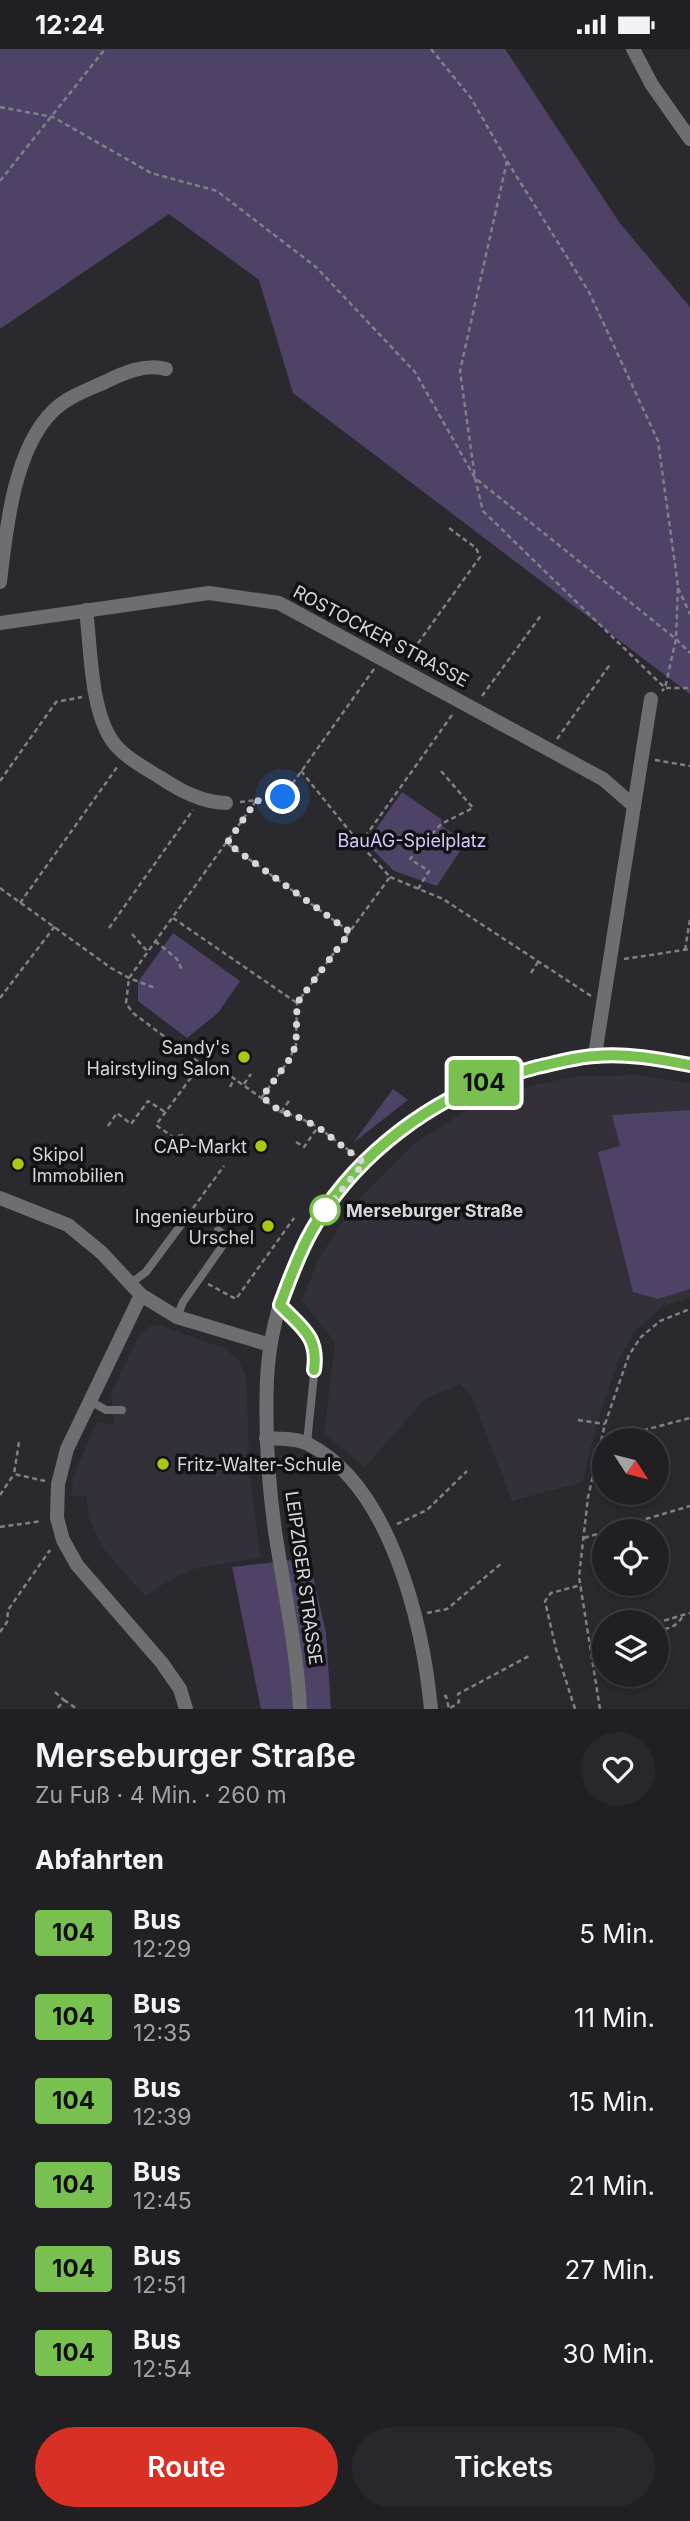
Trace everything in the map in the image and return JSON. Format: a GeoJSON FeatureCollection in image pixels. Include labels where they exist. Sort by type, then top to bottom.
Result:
{"type":"FeatureCollection","features":[{"type":"Feature","properties":{"kind":"street"},"geometry":{"type":"LineString","coordinates":[[633,49],[668,111],[690,139]]}},
{"type":"Feature","properties":{"kind":"street"},"geometry":{"type":"LineString","coordinates":[[0,582],[14,493],[23,458],[53,411],[73,396],[118,376],[154,365],[166,369]]}},
{"type":"Feature","properties":{"kind":"street","name":"ROSTOCKER STRASSE"},"geometry":{"type":"LineString","coordinates":[[0,621],[209,593],[279,603],[603,779],[634,806]]}},
{"type":"Feature","properties":{"kind":"street"},"geometry":{"type":"LineString","coordinates":[[86,610],[96,695],[105,727],[113,743],[125,754],[180,790],[209,802],[226,803]]}},
{"type":"Feature","properties":{"kind":"street"},"geometry":{"type":"LineString","coordinates":[[595,1055],[651,699]]}},
{"type":"Feature","properties":{"kind":"street","name":"LEIPZIGER STRASSE"},"geometry":{"type":"LineString","coordinates":[[300,1709],[298,1671],[275,1529],[266,1438],[270,1345],[293,1269],[311,1232],[344,1186],[384,1145],[429,1109],[492,1079],[595,1055],[651,1058],[690,1065]]}},
{"type":"Feature","properties":{"kind":"street"},"geometry":{"type":"LineString","coordinates":[[0,1198],[68,1225],[102,1253],[141,1295],[177,1317],[270,1345]]}},
{"type":"Feature","properties":{"kind":"street"},"geometry":{"type":"LineString","coordinates":[[141,1295],[67,1449],[58,1484],[57,1518],[63,1540],[77,1565],[162,1663],[180,1689],[186,1709]]}},
{"type":"Feature","properties":{"kind":"street"},"geometry":{"type":"LineString","coordinates":[[266,1438],[307,1443],[347,1473],[369,1500],[385,1530],[418,1629],[431,1709]]}},
{"type":"Feature","properties":{"kind":"lane"},"geometry":{"type":"LineString","coordinates":[[131,1283],[146,1272],[186,1218]]}},
{"type":"Feature","properties":{"kind":"lane"},"geometry":{"type":"LineString","coordinates":[[177,1317],[183,1302],[228,1238],[218,1230]]}},
{"type":"Feature","properties":{"kind":"lane"},"geometry":{"type":"LineString","coordinates":[[280,1305],[314,1344],[316,1355],[307,1443]]}},
{"type":"Feature","properties":{"kind":"lane"},"geometry":{"type":"LineString","coordinates":[[90,1401],[106,1410],[122,1410]]}},
{"type":"Feature","properties":{"kind":"path"},"geometry":{"type":"LineString","coordinates":[[0,181],[105,49]]}},
{"type":"Feature","properties":{"kind":"path"},"geometry":{"type":"LineString","coordinates":[[430,49],[471,98],[589,292],[658,440],[678,586],[676,639],[665,688]]}},
{"type":"Feature","properties":{"kind":"path"},"geometry":{"type":"LineString","coordinates":[[0,107],[53,117],[151,173],[217,191],[316,267],[415,372],[475,478],[690,653]]}},
{"type":"Feature","properties":{"kind":"path"},"geometry":{"type":"LineString","coordinates":[[507,160],[460,372],[475,478],[483,511],[665,688]]}},
{"type":"Feature","properties":{"kind":"path"},"geometry":{"type":"LineString","coordinates":[[400,668],[480,557],[476,548],[449,529]]}},
{"type":"Feature","properties":{"kind":"path"},"geometry":{"type":"LineString","coordinates":[[678,586],[690,614]]}},
{"type":"Feature","properties":{"kind":"path"},"geometry":{"type":"LineString","coordinates":[[360,844],[541,614]]}},
{"type":"Feature","properties":{"kind":"path"},"geometry":{"type":"LineString","coordinates":[[364,1163],[318,1127],[281,1112],[215,1065],[206,1066],[201,1063],[133,1013],[126,1003],[129,978],[256,801],[283,797],[382,658]]}},
{"type":"Feature","properties":{"kind":"path"},"geometry":{"type":"LineString","coordinates":[[549,750],[611,663]]}},
{"type":"Feature","properties":{"kind":"path"},"geometry":{"type":"LineString","coordinates":[[651,699],[665,688],[690,688]]}},
{"type":"Feature","properties":{"kind":"path"},"geometry":{"type":"LineString","coordinates":[[0,781],[56,702],[80,698]]}},
{"type":"Feature","properties":{"kind":"path"},"geometry":{"type":"LineString","coordinates":[[642,757],[690,766]]}},
{"type":"Feature","properties":{"kind":"path"},"geometry":{"type":"LineString","coordinates":[[301,771],[390,877],[443,899],[603,1004]]}},
{"type":"Feature","properties":{"kind":"path"},"geometry":{"type":"LineString","coordinates":[[418,889],[429,871],[410,859],[441,824],[473,808],[442,771]]}},
{"type":"Feature","properties":{"kind":"path"},"geometry":{"type":"LineString","coordinates":[[20,903],[113,773]]}},
{"type":"Feature","properties":{"kind":"path"},"geometry":{"type":"LineString","coordinates":[[109,927],[201,799]]}},
{"type":"Feature","properties":{"kind":"path"},"geometry":{"type":"LineString","coordinates":[[227,843],[350,932]]}},
{"type":"Feature","properties":{"kind":"path"},"geometry":{"type":"LineString","coordinates":[[262,1097],[289,1060],[296,1045],[297,1003],[390,877]]}},
{"type":"Feature","properties":{"kind":"path"},"geometry":{"type":"LineString","coordinates":[[0,888],[111,968],[155,988]]}},
{"type":"Feature","properties":{"kind":"path"},"geometry":{"type":"LineString","coordinates":[[172,918],[297,1003]]}},
{"type":"Feature","properties":{"kind":"path"},"geometry":{"type":"LineString","coordinates":[[685,950],[690,919]]}},
{"type":"Feature","properties":{"kind":"path"},"geometry":{"type":"LineString","coordinates":[[0,998],[55,926]]}},
{"type":"Feature","properties":{"kind":"path"},"geometry":{"type":"LineString","coordinates":[[132,934],[148,952]]}},
{"type":"Feature","properties":{"kind":"path"},"geometry":{"type":"LineString","coordinates":[[155,941],[177,959],[182,970]]}},
{"type":"Feature","properties":{"kind":"path"},"geometry":{"type":"LineString","coordinates":[[631,958],[690,949]]}},
{"type":"Feature","properties":{"kind":"path"},"geometry":{"type":"LineString","coordinates":[[531,973],[538,962]]}},
{"type":"Feature","properties":{"kind":"path"},"geometry":{"type":"LineString","coordinates":[[183,1135],[173,1137],[156,1125],[201,1063]]}},
{"type":"Feature","properties":{"kind":"path"},"geometry":{"type":"LineString","coordinates":[[244,1084],[251,1074]]}},
{"type":"Feature","properties":{"kind":"path"},"geometry":{"type":"LineString","coordinates":[[230,1087],[235,1078]]}},
{"type":"Feature","properties":{"kind":"path"},"geometry":{"type":"LineString","coordinates":[[107,1126],[117,1113],[131,1124],[148,1101],[165,1112]]}},
{"type":"Feature","properties":{"kind":"path"},"geometry":{"type":"LineString","coordinates":[[281,1112],[289,1101]]}},
{"type":"Feature","properties":{"kind":"path"},"geometry":{"type":"LineString","coordinates":[[296,1142],[304,1147],[318,1127]]}},
{"type":"Feature","properties":{"kind":"path"},"geometry":{"type":"LineString","coordinates":[[186,1218],[224,1166]]}},
{"type":"Feature","properties":{"kind":"path"},"geometry":{"type":"LineString","coordinates":[[199,1279],[236,1299],[294,1218]]}},
{"type":"Feature","properties":{"kind":"path"},"geometry":{"type":"LineString","coordinates":[[604,1428],[629,1355],[641,1337],[660,1321],[690,1309]]}},
{"type":"Feature","properties":{"kind":"path"},"geometry":{"type":"LineString","coordinates":[[649,1428],[690,1417]]}},
{"type":"Feature","properties":{"kind":"path"},"geometry":{"type":"LineString","coordinates":[[578,1420],[605,1424]]}},
{"type":"Feature","properties":{"kind":"path"},"geometry":{"type":"LineString","coordinates":[[0,1495],[14,1474],[19,1442]]}},
{"type":"Feature","properties":{"kind":"path"},"geometry":{"type":"LineString","coordinates":[[398,1524],[427,1510],[467,1471]]}},
{"type":"Feature","properties":{"kind":"path"},"geometry":{"type":"LineString","coordinates":[[14,1474],[58,1484]]}},
{"type":"Feature","properties":{"kind":"path"},"geometry":{"type":"LineString","coordinates":[[592,1480],[579,1577],[600,1709]]}},
{"type":"Feature","properties":{"kind":"path"},"geometry":{"type":"LineString","coordinates":[[645,1519],[690,1506]]}},
{"type":"Feature","properties":{"kind":"path"},"geometry":{"type":"LineString","coordinates":[[0,1527],[57,1518]]}},
{"type":"Feature","properties":{"kind":"path"},"geometry":{"type":"LineString","coordinates":[[583,1538],[592,1535]]}},
{"type":"Feature","properties":{"kind":"path"},"geometry":{"type":"LineString","coordinates":[[0,1632],[7,1622],[8,1609],[34,1571],[52,1548],[63,1540]]}},
{"type":"Feature","properties":{"kind":"path"},"geometry":{"type":"LineString","coordinates":[[427,1613],[447,1609],[502,1563]]}},
{"type":"Feature","properties":{"kind":"path"},"geometry":{"type":"LineString","coordinates":[[575,1709],[556,1649],[545,1601],[551,1593],[581,1585]]}},
{"type":"Feature","properties":{"kind":"path"},"geometry":{"type":"LineString","coordinates":[[669,1620],[690,1613]]}},
{"type":"Feature","properties":{"kind":"path"},"geometry":{"type":"LineString","coordinates":[[669,1628],[684,1615]]}},
{"type":"Feature","properties":{"kind":"path"},"geometry":{"type":"LineString","coordinates":[[446,1696],[449,1709],[459,1702],[458,1694],[531,1655]]}},
{"type":"Feature","properties":{"kind":"path"},"geometry":{"type":"LineString","coordinates":[[54,1692],[77,1709]]}},
{"type":"Feature","properties":{"kind":"path"},"geometry":{"type":"LineString","coordinates":[[57,1709],[64,1700]]}},
{"type":"Feature","properties":{"kind":"shaded area"},"geometry":{"type":"Polygon","coordinates":[[[638,1075],[690,1083],[690,1298],[663,1306],[634,1332],[618,1361],[596,1428],[592,1428],[592,1443],[583,1482],[512,1501],[472,1397],[460,1384],[425,1399],[365,1467],[324,1433],[335,1342],[302,1301],[318,1260],[354,1204],[414,1144],[472,1107],[536,1084],[581,1076],[638,1075]]]}},
{"type":"Feature","properties":{"kind":"shaded area","name":"Fritz-Walter-Schule"},"geometry":{"type":"Polygon","coordinates":[[[159,1325],[224,1348],[238,1359],[246,1376],[250,1478],[261,1558],[194,1569],[145,1596],[102,1547],[89,1518],[86,1496],[71,1496],[73,1478],[96,1423],[114,1424],[111,1393],[139,1336],[148,1327],[159,1325]]]}},
{"type":"Feature","properties":{"kind":"green space"},"geometry":{"type":"Polygon","coordinates":[[[0,49],[505,49],[619,222],[690,307],[690,694],[293,393],[259,280],[169,214],[0,329],[0,49]]]}},
{"type":"Feature","properties":{"kind":"green space","name":"BauAG-Spielplatz"},"geometry":{"type":"Polygon","coordinates":[[[402,792],[441,819],[443,827],[466,842],[437,886],[394,871],[366,843],[402,792]]]}},
{"type":"Feature","properties":{"kind":"green space"},"geometry":{"type":"Polygon","coordinates":[[[173,933],[240,981],[218,1013],[187,1038],[138,1001],[138,982],[173,933]]]}},
{"type":"Feature","properties":{"kind":"green space"},"geometry":{"type":"Polygon","coordinates":[[[393,1089],[408,1100],[353,1143],[393,1089]]]}},
{"type":"Feature","properties":{"kind":"green space"},"geometry":{"type":"Polygon","coordinates":[[[690,1110],[690,1289],[658,1299],[633,1292],[598,1152],[620,1146],[612,1115],[690,1110]]]}},
{"type":"Feature","properties":{"kind":"green space"},"geometry":{"type":"Polygon","coordinates":[[[309,1558],[326,1633],[331,1709],[261,1709],[232,1567],[309,1558]]]}},
{"type":"Feature","properties":{"kind":"bus line","name":"104"},"geometry":{"type":"LineString","coordinates":[[314,1370],[314,1344],[280,1305],[293,1269],[325,1210],[364,1163],[384,1145],[429,1109],[492,1079],[549,1064],[595,1055],[651,1058],[690,1065]]}},
{"type":"Feature","properties":{"kind":"place","name":"Sandy's Hairstyling Salon"},"geometry":{"type":"Point","coordinates":[244,1057]}},
{"type":"Feature","properties":{"kind":"place","name":"CAP-Markt"},"geometry":{"type":"Point","coordinates":[261,1146]}},
{"type":"Feature","properties":{"kind":"place","name":"Skipol Immobilien"},"geometry":{"type":"Point","coordinates":[18,1164]}},
{"type":"Feature","properties":{"kind":"place","name":"Merseburger Straße"},"geometry":{"type":"Point","coordinates":[325,1210]}},
{"type":"Feature","properties":{"kind":"place","name":"Ingenieurbüro Urschel"},"geometry":{"type":"Point","coordinates":[268,1226]}},
{"type":"Feature","properties":{"kind":"place","name":"Fritz-Walter-Schule"},"geometry":{"type":"Point","coordinates":[163,1464]}},
{"type":"Feature","properties":{"kind":"route"},"geometry":{"type":"LineString","coordinates":[[283,797],[256,801],[227,843],[350,932],[297,1003],[296,1045],[289,1060],[262,1097],[281,1112],[318,1127],[364,1163],[325,1210]]}}]}
